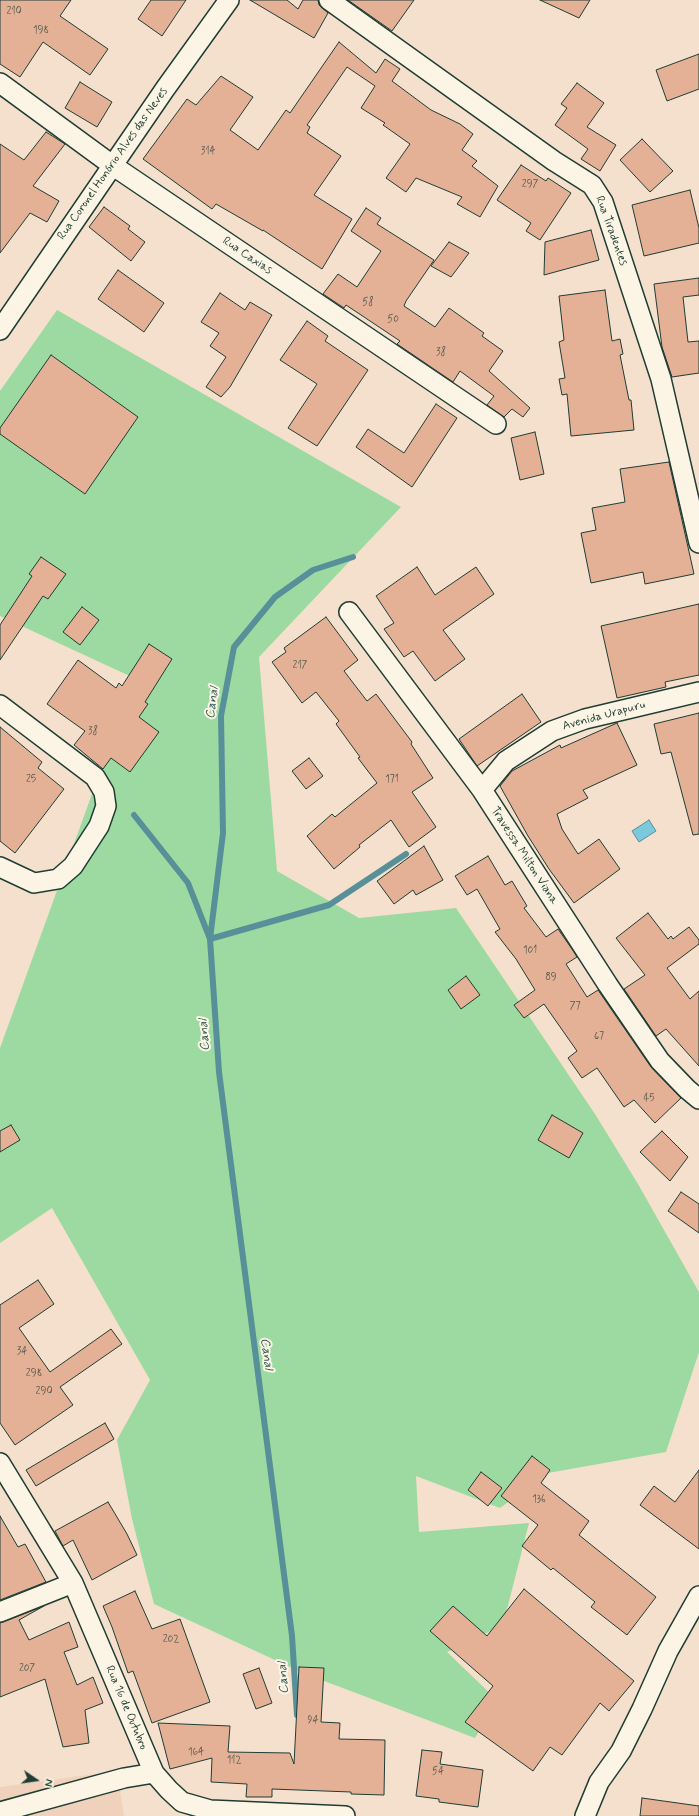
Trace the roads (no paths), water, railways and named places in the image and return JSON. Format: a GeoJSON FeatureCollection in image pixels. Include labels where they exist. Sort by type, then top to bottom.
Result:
{"type":"FeatureCollection","features":[{"type":"Feature","properties":{"kind":"street","name":"Rua Coronel Honório Alves das Neves"},"geometry":{"type":"LineString","coordinates":[[0,330],[112,165],[229,0]]}},
{"type":"Feature","properties":{"kind":"street","name":"Rua Tiradentes"},"geometry":{"type":"LineString","coordinates":[[329,0],[554,161],[592,185],[603,202],[661,379],[699,543]]}},
{"type":"Feature","properties":{"kind":"street","name":"Rua Caxias"},"geometry":{"type":"LineString","coordinates":[[0,83],[112,165],[496,424]]}},
{"type":"Feature","properties":{"kind":"street","name":"Travessa Milton Viana"},"geometry":{"type":"LineString","coordinates":[[349,612],[482,790],[608,985],[660,1061],[687,1089],[699,1098]]}},
{"type":"Feature","properties":{"kind":"street","name":"Avenida Urapuru"},"geometry":{"type":"LineString","coordinates":[[482,790],[506,761],[552,731],[585,719],[699,692]]}},
{"type":"Feature","properties":{"kind":"street"},"geometry":{"type":"LineString","coordinates":[[0,705],[95,777],[104,792],[106,806],[99,826],[73,866],[58,879],[34,883],[0,867]]}},
{"type":"Feature","properties":{"kind":"street","name":"Rua 16 de Outubro"},"geometry":{"type":"LineString","coordinates":[[0,1463],[73,1583],[154,1773],[169,1790],[182,1802],[210,1810],[346,1816]]}},
{"type":"Feature","properties":{"kind":"street"},"geometry":{"type":"LineString","coordinates":[[0,1612],[73,1583]]}},
{"type":"Feature","properties":{"kind":"street"},"geometry":{"type":"LineString","coordinates":[[585,1816],[599,1782],[621,1751],[668,1651],[699,1596]]}},
{"type":"Feature","properties":{"kind":"street"},"geometry":{"type":"LineString","coordinates":[[0,1812],[124,1778],[154,1773]]}},
{"type":"Feature","properties":{"kind":"water"},"geometry":{"type":"Polygon","coordinates":[[[649,820],[656,831],[639,842],[632,831],[649,820]]]}},
{"type":"Feature","properties":{"kind":"waterway","name":"Canal"},"geometry":{"type":"LineString","coordinates":[[297,1715],[292,1636],[219,1072],[210,939],[223,833],[221,716],[234,647],[275,597],[313,570],[353,557]]}},
{"type":"Feature","properties":{"kind":"waterway","name":"Canal"},"geometry":{"type":"LineString","coordinates":[[134,815],[188,883],[210,939],[329,905],[406,854]]}}]}
